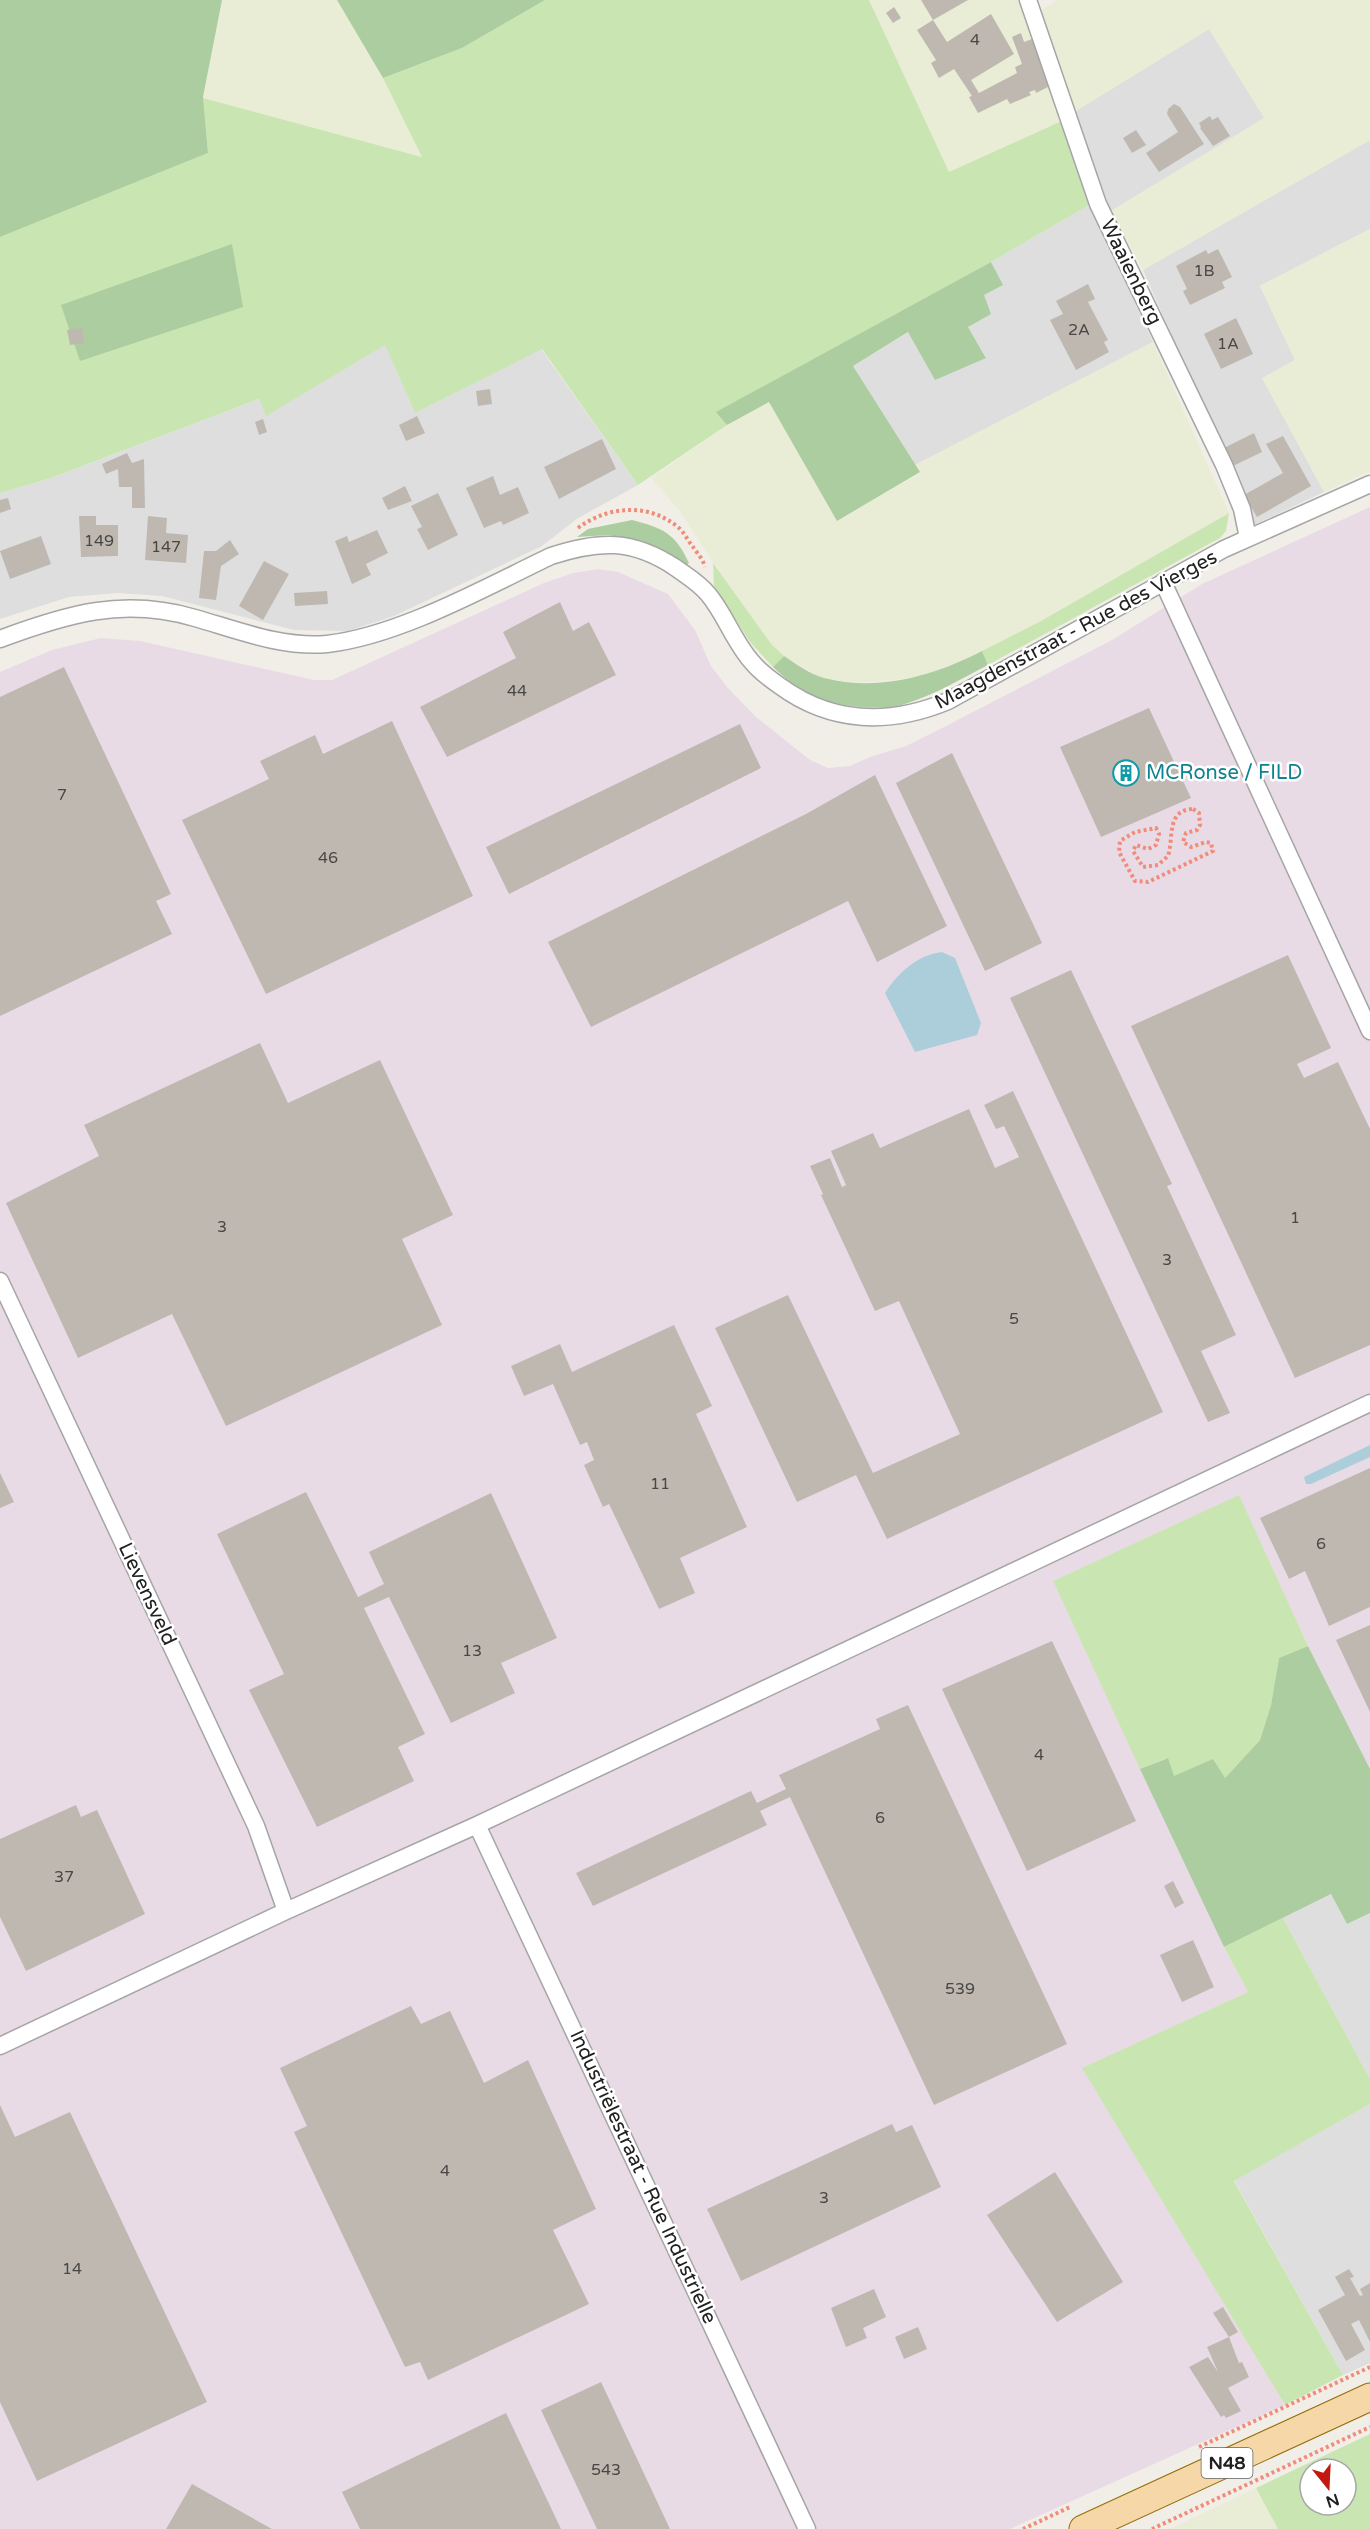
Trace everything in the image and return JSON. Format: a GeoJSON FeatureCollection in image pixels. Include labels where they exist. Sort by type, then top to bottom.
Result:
{"type":"FeatureCollection","features":[{"type":"Feature","properties":{"kind":"main road","name":"N48"},"geometry":{"type":"LineString","coordinates":[[1083,2529],[1370,2397]]}},
{"type":"Feature","properties":{"kind":"street","name":"Waaienberg"},"geometry":{"type":"LineString","coordinates":[[1028,0],[1098,204],[1224,465],[1242,509],[1248,538]]}},
{"type":"Feature","properties":{"kind":"street","name":"Maagdenstraat - Rue des Vierges"},"geometry":{"type":"LineString","coordinates":[[0,639],[83,612],[127,609],[173,612],[254,636],[304,644],[326,644],[412,620],[551,556],[569,550],[594,546],[627,545],[642,549],[667,562],[702,587],[753,663],[785,689],[820,708],[861,718],[915,714],[948,701],[1163,582],[1248,538],[1370,484]]}},
{"type":"Feature","properties":{"kind":"street"},"geometry":{"type":"LineString","coordinates":[[1163,582],[1370,1031]]}},
{"type":"Feature","properties":{"kind":"street","name":"Lievensveld"},"geometry":{"type":"LineString","coordinates":[[0,1281],[256,1826],[286,1911]]}},
{"type":"Feature","properties":{"kind":"street"},"geometry":{"type":"LineString","coordinates":[[0,2046],[286,1911],[477,1825],[1370,1403]]}},
{"type":"Feature","properties":{"kind":"street","name":"Industriëlestraat - Rue Industrielle"},"geometry":{"type":"LineString","coordinates":[[477,1825],[807,2529]]}},
{"type":"Feature","properties":{"kind":"path"},"geometry":{"type":"LineString","coordinates":[[1193,809],[1199,813],[1200,825],[1197,830],[1186,833],[1183,842],[1191,847],[1206,842],[1210,843],[1214,851],[1148,882],[1139,883],[1135,882],[1119,852],[1119,844],[1128,835],[1156,828],[1159,834],[1156,845],[1148,849],[1136,845],[1133,851],[1143,867],[1158,865],[1168,856],[1172,825],[1176,815],[1179,812],[1193,809]]}},
{"type":"Feature","properties":{"kind":"path"},"geometry":{"type":"LineString","coordinates":[[1152,2529],[1370,2427]]}},
{"type":"Feature","properties":{"kind":"shaded area"},"geometry":{"type":"Polygon","coordinates":[[[1209,29],[1265,118],[1111,211],[1074,112],[1209,29]]]}},
{"type":"Feature","properties":{"kind":"shaded area"},"geometry":{"type":"Polygon","coordinates":[[[1370,140],[1370,229],[1260,286],[1295,360],[1263,378],[1324,492],[1254,525],[1143,270],[1370,140]]]}},
{"type":"Feature","properties":{"kind":"shaded area"},"geometry":{"type":"Polygon","coordinates":[[[1089,205],[1153,342],[915,465],[853,366],[909,332],[986,357],[968,327],[984,295],[1002,285],[991,262],[1089,205]]]}},
{"type":"Feature","properties":{"kind":"shaded area"},"geometry":{"type":"Polygon","coordinates":[[[385,344],[415,413],[541,349],[638,485],[578,518],[542,546],[394,616],[348,631],[294,630],[162,596],[118,593],[69,597],[0,619],[0,493],[48,479],[260,399],[266,415],[385,344]]]}},
{"type":"Feature","properties":{"kind":"shaded area"},"geometry":{"type":"Polygon","coordinates":[[[1370,507],[1370,1769],[1308,1646],[1239,1496],[1053,1581],[1224,1947],[1248,1992],[1083,2068],[1285,2405],[1010,2529],[0,2529],[0,672],[52,650],[101,638],[140,641],[314,680],[332,680],[544,583],[573,573],[598,569],[618,572],[668,594],[695,630],[711,666],[727,687],[756,717],[810,760],[828,768],[850,766],[906,746],[1112,640],[1202,584],[1370,507]]]}},
{"type":"Feature","properties":{"kind":"shaded area"},"geometry":{"type":"Polygon","coordinates":[[[1331,1894],[1347,1924],[1370,1913],[1370,2079],[1283,1918],[1331,1894]]]}},
{"type":"Feature","properties":{"kind":"shaded area"},"geometry":{"type":"Polygon","coordinates":[[[1370,2104],[1370,2363],[1343,2375],[1234,2180],[1370,2104]]]}},
{"type":"Feature","properties":{"kind":"green space"},"geometry":{"type":"Polygon","coordinates":[[[0,0],[222,0],[203,97],[208,153],[0,237],[0,0]]]}},
{"type":"Feature","properties":{"kind":"green space"},"geometry":{"type":"Polygon","coordinates":[[[222,0],[337,0],[383,78],[423,157],[203,98],[222,0]]]}},
{"type":"Feature","properties":{"kind":"green space"},"geometry":{"type":"Polygon","coordinates":[[[337,0],[545,0],[462,48],[383,78],[337,0]]]}},
{"type":"Feature","properties":{"kind":"green space"},"geometry":{"type":"Polygon","coordinates":[[[545,0],[869,0],[949,172],[1066,119],[1089,205],[991,262],[717,412],[727,425],[638,485],[542,349],[415,413],[385,345],[266,416],[259,399],[48,479],[0,493],[0,237],[208,153],[203,98],[422,157],[383,78],[462,48],[545,0]]]}},
{"type":"Feature","properties":{"kind":"green space"},"geometry":{"type":"Polygon","coordinates":[[[869,0],[1025,0],[1066,119],[949,172],[869,0]]]}},
{"type":"Feature","properties":{"kind":"green space"},"geometry":{"type":"Polygon","coordinates":[[[1057,0],[1370,0],[1370,140],[1143,270],[1111,211],[1264,118],[1209,29],[1074,112],[1037,13],[1057,0]]]}},
{"type":"Feature","properties":{"kind":"green space"},"geometry":{"type":"Polygon","coordinates":[[[1370,229],[1370,471],[1324,492],[1262,378],[1295,360],[1260,286],[1370,229]]]}},
{"type":"Feature","properties":{"kind":"green space"},"geometry":{"type":"Polygon","coordinates":[[[232,244],[243,307],[80,361],[61,305],[232,244]]]}},
{"type":"Feature","properties":{"kind":"green space"},"geometry":{"type":"Polygon","coordinates":[[[991,262],[1003,285],[984,295],[991,314],[968,327],[986,358],[935,380],[908,332],[853,366],[920,472],[837,521],[769,402],[727,425],[716,412],[991,262]]]}},
{"type":"Feature","properties":{"kind":"green space"},"geometry":{"type":"Polygon","coordinates":[[[1153,342],[1229,513],[1041,621],[974,656],[916,678],[853,683],[822,678],[784,656],[772,645],[733,592],[678,509],[651,478],[727,425],[769,402],[837,521],[920,473],[915,465],[1153,342]]]}},
{"type":"Feature","properties":{"kind":"green space"},"geometry":{"type":"Polygon","coordinates":[[[1229,513],[1226,531],[1220,538],[988,665],[982,651],[1041,621],[1229,513]]]}},
{"type":"Feature","properties":{"kind":"green space"},"geometry":{"type":"Polygon","coordinates":[[[632,520],[667,533],[679,545],[689,563],[686,566],[635,541],[609,535],[577,537],[588,529],[632,520]]]}},
{"type":"Feature","properties":{"kind":"green space"},"geometry":{"type":"Polygon","coordinates":[[[713,563],[772,645],[784,656],[773,667],[750,642],[714,586],[713,563]]]}},
{"type":"Feature","properties":{"kind":"green space"},"geometry":{"type":"Polygon","coordinates":[[[982,651],[988,665],[926,696],[905,704],[882,707],[854,706],[815,698],[805,693],[773,667],[784,656],[824,678],[844,682],[885,682],[945,668],[982,651]]]}},
{"type":"Feature","properties":{"kind":"green space"},"geometry":{"type":"Polygon","coordinates":[[[1239,1495],[1308,1646],[1279,1658],[1271,1705],[1260,1740],[1224,1779],[1173,1776],[1167,1758],[1140,1769],[1053,1581],[1239,1495]]]}},
{"type":"Feature","properties":{"kind":"green space"},"geometry":{"type":"Polygon","coordinates":[[[1308,1646],[1370,1769],[1370,1913],[1347,1924],[1331,1894],[1224,1947],[1140,1769],[1168,1758],[1174,1776],[1213,1759],[1225,1778],[1260,1740],[1271,1705],[1279,1658],[1308,1646]]]}},
{"type":"Feature","properties":{"kind":"green space"},"geometry":{"type":"Polygon","coordinates":[[[1283,1918],[1370,2079],[1370,2104],[1234,2181],[1343,2375],[1285,2405],[1082,2068],[1248,1992],[1224,1947],[1283,1918]]]}},
{"type":"Feature","properties":{"kind":"green space"},"geometry":{"type":"Polygon","coordinates":[[[1370,2434],[1370,2529],[1278,2529],[1256,2488],[1298,2468],[1298,2517],[1358,2517],[1358,2457],[1321,2457],[1370,2434]]]}},
{"type":"Feature","properties":{"kind":"green space"},"geometry":{"type":"Polygon","coordinates":[[[1256,2488],[1278,2529],[1169,2529],[1256,2488]]]}},
{"type":"Feature","properties":{"kind":"water"},"geometry":{"type":"Polygon","coordinates":[[[942,952],[955,958],[981,1023],[977,1035],[915,1052],[885,993],[909,966],[924,957],[942,952]]]}},
{"type":"Feature","properties":{"kind":"water"},"geometry":{"type":"Polygon","coordinates":[[[1370,1445],[1370,1457],[1311,1484],[1306,1484],[1304,1477],[1370,1445]]]}},
{"type":"Feature","properties":{"kind":"building"},"geometry":{"type":"Polygon","coordinates":[[[921,0],[968,0],[933,20],[921,0]]]}},
{"type":"Feature","properties":{"kind":"building"},"geometry":{"type":"Polygon","coordinates":[[[894,7],[901,18],[893,23],[886,13],[894,7]]]}},
{"type":"Feature","properties":{"kind":"building"},"geometry":{"type":"Polygon","coordinates":[[[991,14],[1014,54],[971,80],[979,93],[1017,73],[1015,67],[1022,64],[1012,37],[1021,33],[1024,42],[1032,39],[1050,86],[1036,93],[1035,90],[1029,92],[1031,95],[1010,104],[1007,99],[978,113],[969,97],[972,96],[954,69],[939,78],[931,63],[936,60],[917,30],[933,20],[947,42],[991,14]]]}},
{"type":"Feature","properties":{"kind":"building"},"geometry":{"type":"Polygon","coordinates":[[[1174,104],[1180,107],[1204,144],[1159,172],[1146,153],[1178,132],[1167,114],[1168,109],[1174,104]]]}},
{"type":"Feature","properties":{"kind":"building"},"geometry":{"type":"Polygon","coordinates":[[[1210,116],[1212,120],[1218,117],[1230,136],[1213,146],[1199,123],[1210,116]]]}},
{"type":"Feature","properties":{"kind":"building"},"geometry":{"type":"Polygon","coordinates":[[[1136,130],[1146,145],[1132,153],[1123,138],[1136,130]]]}},
{"type":"Feature","properties":{"kind":"building"},"geometry":{"type":"Polygon","coordinates":[[[1218,249],[1232,277],[1222,282],[1225,288],[1190,305],[1183,291],[1187,289],[1176,266],[1206,250],[1208,254],[1218,249]]]}},
{"type":"Feature","properties":{"kind":"building"},"geometry":{"type":"Polygon","coordinates":[[[1088,284],[1095,299],[1088,302],[1108,340],[1104,342],[1109,352],[1076,370],[1050,320],[1063,314],[1056,301],[1088,284]]]}},
{"type":"Feature","properties":{"kind":"building"},"geometry":{"type":"Polygon","coordinates":[[[1236,318],[1253,354],[1221,369],[1204,334],[1236,318]]]}},
{"type":"Feature","properties":{"kind":"building"},"geometry":{"type":"Polygon","coordinates":[[[82,328],[84,343],[70,345],[67,330],[82,328]]]}},
{"type":"Feature","properties":{"kind":"building"},"geometry":{"type":"Polygon","coordinates":[[[490,389],[492,404],[478,406],[476,391],[490,389]]]}},
{"type":"Feature","properties":{"kind":"building"},"geometry":{"type":"Polygon","coordinates":[[[417,416],[425,433],[406,441],[399,425],[417,416]]]}},
{"type":"Feature","properties":{"kind":"building"},"geometry":{"type":"Polygon","coordinates":[[[263,419],[267,432],[259,435],[255,422],[263,419]]]}},
{"type":"Feature","properties":{"kind":"building"},"geometry":{"type":"Polygon","coordinates":[[[1254,433],[1262,452],[1233,466],[1224,448],[1254,433]]]}},
{"type":"Feature","properties":{"kind":"building"},"geometry":{"type":"Polygon","coordinates":[[[1283,436],[1311,486],[1257,517],[1244,495],[1283,473],[1266,444],[1283,436]]]}},
{"type":"Feature","properties":{"kind":"building"},"geometry":{"type":"Polygon","coordinates":[[[602,439],[616,469],[559,499],[544,467],[602,439]]]}},
{"type":"Feature","properties":{"kind":"building"},"geometry":{"type":"Polygon","coordinates":[[[127,453],[132,463],[144,459],[145,508],[132,508],[132,487],[119,487],[118,469],[106,474],[102,464],[127,453]]]}},
{"type":"Feature","properties":{"kind":"building"},"geometry":{"type":"Polygon","coordinates":[[[493,476],[500,495],[518,487],[529,513],[503,525],[501,521],[484,528],[466,488],[493,476]]]}},
{"type":"Feature","properties":{"kind":"building"},"geometry":{"type":"Polygon","coordinates":[[[405,486],[412,501],[388,510],[382,498],[405,486]]]}},
{"type":"Feature","properties":{"kind":"building"},"geometry":{"type":"Polygon","coordinates":[[[438,493],[458,535],[428,550],[417,529],[422,527],[411,506],[438,493]]]}},
{"type":"Feature","properties":{"kind":"building"},"geometry":{"type":"Polygon","coordinates":[[[8,498],[11,509],[0,513],[0,500],[8,498]]]}},
{"type":"Feature","properties":{"kind":"building"},"geometry":{"type":"Polygon","coordinates":[[[79,516],[96,516],[96,525],[118,525],[118,556],[81,557],[79,516]]]}},
{"type":"Feature","properties":{"kind":"building"},"geometry":{"type":"Polygon","coordinates":[[[148,516],[167,518],[166,533],[188,535],[186,563],[145,560],[148,516]]]}},
{"type":"Feature","properties":{"kind":"building"},"geometry":{"type":"Polygon","coordinates":[[[377,530],[388,553],[366,564],[371,575],[352,584],[335,541],[347,536],[349,542],[377,530]]]}},
{"type":"Feature","properties":{"kind":"building"},"geometry":{"type":"Polygon","coordinates":[[[41,536],[51,564],[10,579],[0,551],[41,536]]]}},
{"type":"Feature","properties":{"kind":"building"},"geometry":{"type":"Polygon","coordinates":[[[230,540],[239,554],[221,566],[216,600],[199,598],[204,551],[216,551],[230,540]]]}},
{"type":"Feature","properties":{"kind":"building"},"geometry":{"type":"Polygon","coordinates":[[[264,561],[289,574],[263,620],[239,606],[264,561]]]}},
{"type":"Feature","properties":{"kind":"building"},"geometry":{"type":"Polygon","coordinates":[[[327,591],[328,604],[295,606],[294,593],[327,591]]]}},
{"type":"Feature","properties":{"kind":"building"},"geometry":{"type":"Polygon","coordinates":[[[560,602],[573,631],[589,622],[616,675],[447,757],[420,707],[516,658],[503,632],[560,602]]]}},
{"type":"Feature","properties":{"kind":"building"},"geometry":{"type":"Polygon","coordinates":[[[64,667],[171,894],[156,901],[172,934],[0,1016],[0,697],[64,667]]]}},
{"type":"Feature","properties":{"kind":"building","name":"MCRonse / FILD"},"geometry":{"type":"Polygon","coordinates":[[[1149,708],[1191,798],[1101,837],[1060,747],[1149,708]]]}},
{"type":"Feature","properties":{"kind":"building"},"geometry":{"type":"Polygon","coordinates":[[[392,721],[473,896],[266,994],[182,820],[269,779],[260,761],[315,735],[323,754],[392,721]]]}},
{"type":"Feature","properties":{"kind":"building"},"geometry":{"type":"Polygon","coordinates":[[[740,724],[761,768],[509,894],[486,847],[740,724]]]}},
{"type":"Feature","properties":{"kind":"building"},"geometry":{"type":"Polygon","coordinates":[[[952,753],[1042,943],[985,971],[896,783],[952,753]]]}},
{"type":"Feature","properties":{"kind":"building"},"geometry":{"type":"Polygon","coordinates":[[[875,775],[947,926],[877,962],[848,901],[591,1027],[548,942],[806,814],[875,775]]]}},
{"type":"Feature","properties":{"kind":"building"},"geometry":{"type":"Polygon","coordinates":[[[1288,955],[1331,1048],[1297,1064],[1304,1078],[1338,1062],[1370,1129],[1370,1345],[1295,1378],[1131,1026],[1288,955]]]}},
{"type":"Feature","properties":{"kind":"building"},"geometry":{"type":"Polygon","coordinates":[[[1071,970],[1172,1184],[1167,1186],[1236,1335],[1201,1351],[1230,1413],[1208,1422],[1010,998],[1071,970]]]}},
{"type":"Feature","properties":{"kind":"building"},"geometry":{"type":"Polygon","coordinates":[[[260,1043],[288,1103],[380,1060],[453,1215],[402,1239],[442,1325],[226,1426],[172,1314],[78,1358],[6,1203],[99,1156],[84,1125],[260,1043]]]}},
{"type":"Feature","properties":{"kind":"building"},"geometry":{"type":"Polygon","coordinates":[[[1013,1091],[1163,1412],[887,1539],[856,1475],[797,1502],[715,1328],[788,1295],[873,1473],[960,1434],[899,1301],[875,1311],[821,1195],[823,1194],[810,1166],[830,1158],[842,1187],[846,1185],[831,1151],[873,1133],[880,1148],[969,1109],[995,1168],[1019,1157],[1004,1126],[996,1129],[984,1105],[1013,1091]]]}},
{"type":"Feature","properties":{"kind":"building"},"geometry":{"type":"Polygon","coordinates":[[[674,1325],[712,1406],[696,1414],[747,1527],[680,1558],[695,1593],[659,1609],[609,1504],[603,1507],[584,1465],[594,1460],[587,1442],[580,1445],[553,1384],[524,1396],[511,1366],[560,1344],[572,1372],[674,1325]]]}},
{"type":"Feature","properties":{"kind":"building"},"geometry":{"type":"Polygon","coordinates":[[[1370,1468],[1370,1607],[1329,1626],[1305,1571],[1289,1579],[1260,1518],[1370,1468]]]}},
{"type":"Feature","properties":{"kind":"building"},"geometry":{"type":"Polygon","coordinates":[[[0,1473],[14,1502],[0,1508],[0,1473]]]}},
{"type":"Feature","properties":{"kind":"building"},"geometry":{"type":"Polygon","coordinates":[[[306,1492],[358,1597],[384,1584],[369,1552],[491,1493],[557,1638],[501,1663],[515,1693],[451,1723],[389,1597],[364,1608],[425,1734],[398,1747],[414,1781],[317,1827],[249,1690],[284,1674],[217,1534],[306,1492]]]}},
{"type":"Feature","properties":{"kind":"building"},"geometry":{"type":"Polygon","coordinates":[[[1370,1625],[1370,1712],[1336,1640],[1370,1625]]]}},
{"type":"Feature","properties":{"kind":"building"},"geometry":{"type":"Polygon","coordinates":[[[1052,1641],[1136,1821],[1027,1871],[942,1689],[1052,1641]]]}},
{"type":"Feature","properties":{"kind":"building"},"geometry":{"type":"Polygon","coordinates":[[[908,1705],[1067,2044],[934,2105],[790,1797],[760,1811],[767,1825],[593,1906],[576,1873],[751,1791],[757,1803],[786,1789],[779,1775],[880,1729],[876,1719],[908,1705]]]}},
{"type":"Feature","properties":{"kind":"building"},"geometry":{"type":"Polygon","coordinates":[[[76,1805],[81,1817],[97,1810],[145,1914],[26,1971],[0,1917],[0,1839],[76,1805]]]}},
{"type":"Feature","properties":{"kind":"building"},"geometry":{"type":"Polygon","coordinates":[[[1173,1881],[1184,1903],[1175,1908],[1164,1886],[1173,1881]]]}},
{"type":"Feature","properties":{"kind":"building"},"geometry":{"type":"Polygon","coordinates":[[[1193,1940],[1214,1987],[1182,2002],[1160,1955],[1193,1940]]]}},
{"type":"Feature","properties":{"kind":"building"},"geometry":{"type":"Polygon","coordinates":[[[411,2006],[421,2024],[450,2011],[484,2083],[528,2060],[596,2209],[553,2230],[589,2304],[428,2380],[420,2362],[405,2367],[294,2132],[307,2126],[280,2068],[411,2006]]]}},
{"type":"Feature","properties":{"kind":"building"},"geometry":{"type":"Polygon","coordinates":[[[0,2105],[15,2137],[70,2112],[207,2402],[37,2481],[0,2402],[0,2105]]]}},
{"type":"Feature","properties":{"kind":"building"},"geometry":{"type":"Polygon","coordinates":[[[892,2124],[896,2132],[912,2125],[941,2187],[741,2281],[707,2209],[892,2124]]]}},
{"type":"Feature","properties":{"kind":"building"},"geometry":{"type":"Polygon","coordinates":[[[1055,2172],[1123,2282],[1057,2322],[987,2215],[1055,2172]]]}},
{"type":"Feature","properties":{"kind":"building"},"geometry":{"type":"Polygon","coordinates":[[[1349,2269],[1354,2277],[1350,2278],[1360,2296],[1363,2295],[1360,2289],[1370,2283],[1370,2342],[1359,2320],[1351,2324],[1365,2350],[1346,2361],[1318,2310],[1345,2295],[1335,2277],[1349,2269]]]}},
{"type":"Feature","properties":{"kind":"building"},"geometry":{"type":"Polygon","coordinates":[[[874,2289],[886,2317],[863,2328],[867,2338],[846,2347],[831,2308],[874,2289]]]}},
{"type":"Feature","properties":{"kind":"building"},"geometry":{"type":"Polygon","coordinates":[[[1223,2307],[1238,2332],[1229,2337],[1213,2313],[1223,2307]]]}},
{"type":"Feature","properties":{"kind":"building"},"geometry":{"type":"Polygon","coordinates":[[[918,2327],[927,2349],[904,2359],[895,2337],[918,2327]]]}},
{"type":"Feature","properties":{"kind":"building"},"geometry":{"type":"Polygon","coordinates":[[[1229,2337],[1239,2363],[1242,2362],[1249,2377],[1228,2388],[1241,2411],[1226,2418],[1224,2415],[1221,2417],[1189,2367],[1208,2357],[1218,2372],[1207,2347],[1229,2337]]]}},
{"type":"Feature","properties":{"kind":"building"},"geometry":{"type":"Polygon","coordinates":[[[601,2382],[670,2529],[597,2529],[541,2410],[601,2382]]]}},
{"type":"Feature","properties":{"kind":"building"},"geometry":{"type":"Polygon","coordinates":[[[506,2413],[561,2529],[360,2529],[342,2492],[506,2413]]]}},
{"type":"Feature","properties":{"kind":"building"},"geometry":{"type":"Polygon","coordinates":[[[192,2484],[272,2529],[166,2529],[192,2484]]]}},
{"type":"Feature","properties":{"kind":"place","name":"MCRonse / FILD"},"geometry":{"type":"Point","coordinates":[1126,773]}}]}
